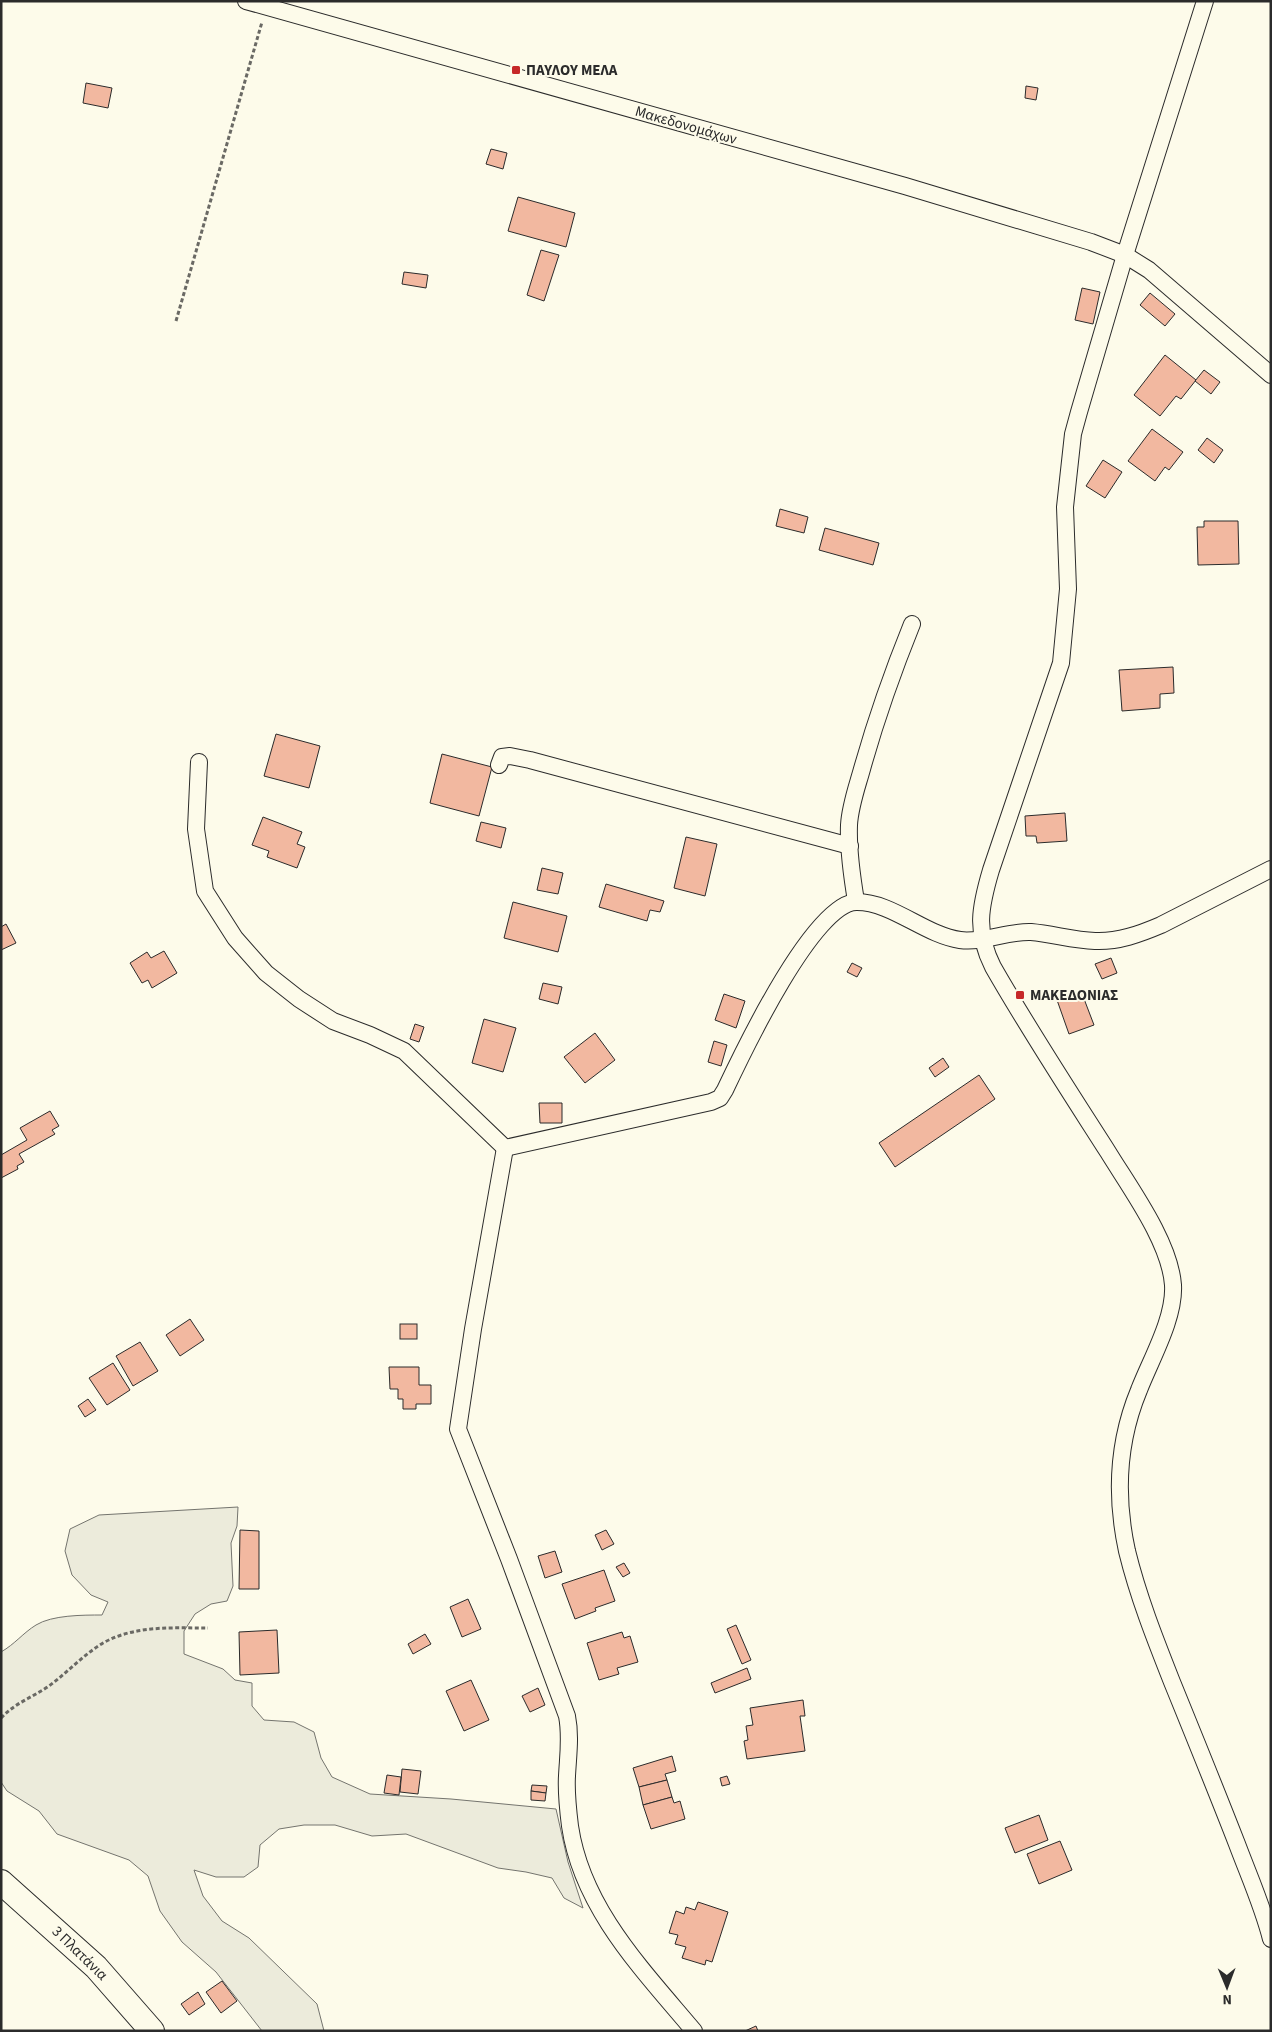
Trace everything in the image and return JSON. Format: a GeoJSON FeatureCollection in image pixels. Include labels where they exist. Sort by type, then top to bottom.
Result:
{"type":"FeatureCollection","features":[{"type":"Feature","properties":{"kind":"street","name":"Μακεδονομάχων"},"geometry":{"type":"LineString","coordinates":[[246,1],[267,4],[905,186],[1091,242],[1124,255],[1149,270],[1271,375]]}},
{"type":"Feature","properties":{"kind":"street"},"geometry":{"type":"LineString","coordinates":[[1206,1],[1124,255],[1074,434],[1065,507],[1068,589],[1061,663],[990,870],[982,909],[982,939],[987,954],[1006,988],[1139,1202],[1154,1229],[1170,1269],[1173,1285],[1169,1314],[1130,1413],[1119,1464],[1122,1526],[1138,1591],[1152,1632],[1246,1868],[1271,1940]]}},
{"type":"Feature","properties":{"kind":"street"},"geometry":{"type":"LineString","coordinates":[[856,901],[850,846],[849,824],[851,809],[867,750],[912,624]]}},
{"type":"Feature","properties":{"kind":"street"},"geometry":{"type":"LineString","coordinates":[[499,765],[502,757],[510,756],[530,760],[850,846]]}},
{"type":"Feature","properties":{"kind":"street"},"geometry":{"type":"LineString","coordinates":[[199,762],[196,829],[205,891],[235,938],[266,972],[299,999],[333,1021],[370,1035],[404,1051],[505,1148]]}},
{"type":"Feature","properties":{"kind":"street"},"geometry":{"type":"LineString","coordinates":[[505,1148],[711,1102],[720,1098],[750,1036],[782,980],[830,916],[839,908],[856,901],[883,908],[956,939],[982,939],[1019,932],[1096,941],[1129,937],[1161,925],[1271,869]]}},
{"type":"Feature","properties":{"kind":"street"},"geometry":{"type":"LineString","coordinates":[[505,1148],[473,1329],[458,1429],[509,1559],[567,1716],[569,1738],[567,1778],[570,1824],[582,1872],[600,1911],[615,1934],[694,2031]]}},
{"type":"Feature","properties":{"kind":"street","name":"3 Πλατάνια"},"geometry":{"type":"LineString","coordinates":[[1,1882],[96,1967],[152,2031]]}},
{"type":"Feature","properties":{"kind":"path"},"geometry":{"type":"LineString","coordinates":[[176,321],[267,4]]}},
{"type":"Feature","properties":{"kind":"path"},"geometry":{"type":"LineString","coordinates":[[1,1718],[21,1701],[41,1691],[59,1678],[103,1643],[123,1634],[143,1630],[208,1628]]}},
{"type":"Feature","properties":{"kind":"shaded area"},"geometry":{"type":"Polygon","coordinates":[[[238,1507],[237,1526],[231,1543],[233,1586],[227,1601],[211,1604],[195,1614],[184,1631],[184,1654],[223,1669],[235,1680],[252,1683],[252,1706],[264,1720],[294,1722],[314,1732],[321,1758],[332,1777],[370,1794],[451,1799],[556,1809],[568,1862],[583,1908],[564,1898],[552,1878],[498,1868],[406,1834],[372,1836],[335,1825],[304,1825],[279,1829],[260,1845],[258,1867],[244,1877],[216,1877],[194,1870],[203,1896],[222,1921],[249,1938],[317,2004],[324,2031],[262,2031],[216,1972],[182,1942],[160,1911],[148,1876],[129,1860],[57,1834],[39,1811],[7,1791],[1,1782],[1,1652],[36,1625],[50,1619],[68,1616],[102,1615],[108,1602],[91,1595],[72,1575],[65,1551],[70,1529],[99,1515],[238,1507]]]}},
{"type":"Feature","properties":{"kind":"building"},"geometry":{"type":"Polygon","coordinates":[[[86,83],[112,88],[108,108],[83,103],[86,83]]]}},
{"type":"Feature","properties":{"kind":"building"},"geometry":{"type":"Polygon","coordinates":[[[1026,86],[1038,88],[1036,100],[1025,98],[1026,86]]]}},
{"type":"Feature","properties":{"kind":"building"},"geometry":{"type":"Polygon","coordinates":[[[491,149],[507,153],[503,169],[486,164],[491,149]]]}},
{"type":"Feature","properties":{"kind":"building"},"geometry":{"type":"Polygon","coordinates":[[[518,197],[575,213],[566,247],[508,231],[518,197]]]}},
{"type":"Feature","properties":{"kind":"building"},"geometry":{"type":"Polygon","coordinates":[[[541,250],[559,255],[544,301],[527,295],[541,250]]]}},
{"type":"Feature","properties":{"kind":"building"},"geometry":{"type":"Polygon","coordinates":[[[404,272],[428,275],[426,288],[402,284],[404,272]]]}},
{"type":"Feature","properties":{"kind":"building"},"geometry":{"type":"Polygon","coordinates":[[[1082,288],[1100,292],[1093,324],[1075,320],[1082,288]]]}},
{"type":"Feature","properties":{"kind":"building"},"geometry":{"type":"Polygon","coordinates":[[[1150,293],[1175,314],[1165,326],[1140,305],[1150,293]]]}},
{"type":"Feature","properties":{"kind":"building"},"geometry":{"type":"Polygon","coordinates":[[[1165,355],[1196,380],[1181,399],[1176,396],[1160,416],[1134,395],[1165,355]]]}},
{"type":"Feature","properties":{"kind":"building"},"geometry":{"type":"Polygon","coordinates":[[[1204,370],[1220,382],[1211,394],[1195,381],[1204,370]]]}},
{"type":"Feature","properties":{"kind":"building"},"geometry":{"type":"Polygon","coordinates":[[[1152,429],[1183,452],[1169,470],[1165,467],[1155,481],[1128,461],[1152,429]]]}},
{"type":"Feature","properties":{"kind":"building"},"geometry":{"type":"Polygon","coordinates":[[[1207,438],[1223,450],[1214,463],[1198,450],[1207,438]]]}},
{"type":"Feature","properties":{"kind":"building"},"geometry":{"type":"Polygon","coordinates":[[[1103,460],[1122,472],[1105,498],[1086,486],[1103,460]]]}},
{"type":"Feature","properties":{"kind":"building"},"geometry":{"type":"Polygon","coordinates":[[[780,509],[808,517],[804,533],[776,526],[780,509]]]}},
{"type":"Feature","properties":{"kind":"building"},"geometry":{"type":"Polygon","coordinates":[[[1204,521],[1238,521],[1239,564],[1198,565],[1197,527],[1204,527],[1204,521]]]}},
{"type":"Feature","properties":{"kind":"building"},"geometry":{"type":"Polygon","coordinates":[[[825,528],[879,543],[873,565],[819,550],[825,528]]]}},
{"type":"Feature","properties":{"kind":"building"},"geometry":{"type":"Polygon","coordinates":[[[1173,667],[1174,693],[1160,694],[1160,708],[1122,711],[1119,670],[1173,667]]]}},
{"type":"Feature","properties":{"kind":"building"},"geometry":{"type":"Polygon","coordinates":[[[276,734],[320,746],[309,788],[264,776],[276,734]]]}},
{"type":"Feature","properties":{"kind":"building"},"geometry":{"type":"Polygon","coordinates":[[[442,754],[492,767],[479,816],[430,803],[442,754]]]}},
{"type":"Feature","properties":{"kind":"building"},"geometry":{"type":"Polygon","coordinates":[[[1065,813],[1067,841],[1037,843],[1036,836],[1026,836],[1025,816],[1065,813]]]}},
{"type":"Feature","properties":{"kind":"building"},"geometry":{"type":"Polygon","coordinates":[[[263,817],[302,832],[297,844],[305,847],[297,868],[267,857],[269,851],[252,845],[263,817]]]}},
{"type":"Feature","properties":{"kind":"building"},"geometry":{"type":"Polygon","coordinates":[[[481,822],[506,828],[501,848],[476,841],[481,822]]]}},
{"type":"Feature","properties":{"kind":"building"},"geometry":{"type":"Polygon","coordinates":[[[686,837],[717,844],[705,896],[674,888],[686,837]]]}},
{"type":"Feature","properties":{"kind":"building"},"geometry":{"type":"Polygon","coordinates":[[[542,868],[563,873],[558,894],[537,890],[542,868]]]}},
{"type":"Feature","properties":{"kind":"building"},"geometry":{"type":"Polygon","coordinates":[[[606,884],[664,901],[660,912],[650,910],[647,921],[599,907],[606,884]]]}},
{"type":"Feature","properties":{"kind":"building"},"geometry":{"type":"Polygon","coordinates":[[[513,902],[567,916],[558,952],[504,938],[513,902]]]}},
{"type":"Feature","properties":{"kind":"building"},"geometry":{"type":"Polygon","coordinates":[[[6,924],[16,943],[1,950],[1,927],[6,924]]]}},
{"type":"Feature","properties":{"kind":"building"},"geometry":{"type":"Polygon","coordinates":[[[164,951],[177,973],[152,988],[148,980],[142,983],[130,963],[147,952],[151,958],[164,951]]]}},
{"type":"Feature","properties":{"kind":"building"},"geometry":{"type":"Polygon","coordinates":[[[1111,958],[1117,973],[1102,979],[1095,964],[1111,958]]]}},
{"type":"Feature","properties":{"kind":"building"},"geometry":{"type":"Polygon","coordinates":[[[852,963],[862,968],[857,977],[847,972],[852,963]]]}},
{"type":"Feature","properties":{"kind":"building"},"geometry":{"type":"Polygon","coordinates":[[[543,983],[562,987],[558,1004],[539,999],[543,983]]]}},
{"type":"Feature","properties":{"kind":"building"},"geometry":{"type":"Polygon","coordinates":[[[1081,991],[1094,1025],[1069,1034],[1057,1000],[1081,991]]]}},
{"type":"Feature","properties":{"kind":"building"},"geometry":{"type":"Polygon","coordinates":[[[724,994],[745,1001],[736,1028],[715,1020],[724,994]]]}},
{"type":"Feature","properties":{"kind":"building"},"geometry":{"type":"Polygon","coordinates":[[[484,1019],[516,1028],[503,1072],[472,1063],[484,1019]]]}},
{"type":"Feature","properties":{"kind":"building"},"geometry":{"type":"Polygon","coordinates":[[[415,1024],[424,1027],[419,1042],[410,1039],[415,1024]]]}},
{"type":"Feature","properties":{"kind":"building"},"geometry":{"type":"Polygon","coordinates":[[[595,1033],[615,1060],[585,1083],[564,1057],[595,1033]]]}},
{"type":"Feature","properties":{"kind":"building"},"geometry":{"type":"Polygon","coordinates":[[[714,1041],[727,1045],[721,1066],[708,1062],[714,1041]]]}},
{"type":"Feature","properties":{"kind":"building"},"geometry":{"type":"Polygon","coordinates":[[[943,1058],[949,1067],[935,1077],[929,1068],[943,1058]]]}},
{"type":"Feature","properties":{"kind":"building"},"geometry":{"type":"Polygon","coordinates":[[[979,1075],[995,1099],[895,1167],[879,1143],[979,1075]]]}},
{"type":"Feature","properties":{"kind":"building"},"geometry":{"type":"Polygon","coordinates":[[[539,1103],[562,1103],[562,1123],[540,1123],[539,1103]]]}},
{"type":"Feature","properties":{"kind":"building"},"geometry":{"type":"Polygon","coordinates":[[[50,1111],[59,1126],[52,1130],[55,1134],[19,1154],[24,1162],[17,1166],[18,1169],[1,1178],[1,1155],[27,1140],[20,1128],[50,1111]]]}},
{"type":"Feature","properties":{"kind":"building"},"geometry":{"type":"Polygon","coordinates":[[[190,1319],[204,1340],[180,1356],[166,1335],[190,1319]]]}},
{"type":"Feature","properties":{"kind":"building"},"geometry":{"type":"Polygon","coordinates":[[[400,1324],[417,1324],[417,1339],[400,1339],[400,1324]]]}},
{"type":"Feature","properties":{"kind":"building"},"geometry":{"type":"Polygon","coordinates":[[[140,1342],[158,1371],[133,1386],[116,1356],[140,1342]]]}},
{"type":"Feature","properties":{"kind":"building"},"geometry":{"type":"Polygon","coordinates":[[[113,1363],[130,1390],[107,1405],[89,1378],[113,1363]]]}},
{"type":"Feature","properties":{"kind":"building"},"geometry":{"type":"Polygon","coordinates":[[[389,1367],[419,1367],[419,1385],[431,1385],[431,1404],[416,1404],[416,1409],[403,1409],[403,1399],[398,1399],[398,1389],[390,1389],[389,1367]]]}},
{"type":"Feature","properties":{"kind":"building"},"geometry":{"type":"Polygon","coordinates":[[[88,1399],[96,1410],[85,1417],[78,1406],[88,1399]]]}},
{"type":"Feature","properties":{"kind":"building"},"geometry":{"type":"Polygon","coordinates":[[[240,1530],[259,1531],[259,1589],[239,1589],[240,1530]]]}},
{"type":"Feature","properties":{"kind":"building"},"geometry":{"type":"Polygon","coordinates":[[[606,1530],[614,1544],[602,1550],[595,1535],[606,1530]]]}},
{"type":"Feature","properties":{"kind":"building"},"geometry":{"type":"Polygon","coordinates":[[[555,1551],[562,1572],[545,1578],[538,1556],[555,1551]]]}},
{"type":"Feature","properties":{"kind":"building"},"geometry":{"type":"Polygon","coordinates":[[[624,1563],[630,1573],[623,1577],[616,1567],[624,1563]]]}},
{"type":"Feature","properties":{"kind":"building"},"geometry":{"type":"Polygon","coordinates":[[[604,1570],[615,1601],[595,1608],[596,1611],[575,1619],[562,1584],[604,1570]]]}},
{"type":"Feature","properties":{"kind":"building"},"geometry":{"type":"Polygon","coordinates":[[[468,1599],[481,1629],[462,1637],[450,1607],[468,1599]]]}},
{"type":"Feature","properties":{"kind":"building"},"geometry":{"type":"Polygon","coordinates":[[[736,1625],[751,1660],[742,1664],[727,1629],[736,1625]]]}},
{"type":"Feature","properties":{"kind":"building"},"geometry":{"type":"Polygon","coordinates":[[[277,1630],[279,1673],[240,1675],[239,1632],[277,1630]]]}},
{"type":"Feature","properties":{"kind":"building"},"geometry":{"type":"Polygon","coordinates":[[[622,1632],[624,1638],[630,1636],[638,1662],[617,1668],[619,1674],[599,1680],[587,1643],[622,1632]]]}},
{"type":"Feature","properties":{"kind":"building"},"geometry":{"type":"Polygon","coordinates":[[[425,1634],[431,1644],[413,1654],[408,1644],[425,1634]]]}},
{"type":"Feature","properties":{"kind":"building"},"geometry":{"type":"Polygon","coordinates":[[[747,1668],[751,1679],[715,1693],[711,1683],[747,1668]]]}},
{"type":"Feature","properties":{"kind":"building"},"geometry":{"type":"Polygon","coordinates":[[[471,1680],[489,1720],[464,1731],[446,1691],[471,1680]]]}},
{"type":"Feature","properties":{"kind":"building"},"geometry":{"type":"Polygon","coordinates":[[[538,1688],[545,1705],[530,1712],[522,1696],[538,1688]]]}},
{"type":"Feature","properties":{"kind":"building"},"geometry":{"type":"Polygon","coordinates":[[[803,1700],[805,1716],[800,1716],[805,1751],[747,1759],[744,1741],[748,1740],[746,1726],[753,1725],[750,1708],[803,1700]]]}},
{"type":"Feature","properties":{"kind":"building"},"geometry":{"type":"Polygon","coordinates":[[[672,1756],[676,1771],[665,1774],[667,1780],[639,1787],[633,1768],[672,1756]]]}},
{"type":"Feature","properties":{"kind":"building"},"geometry":{"type":"Polygon","coordinates":[[[402,1769],[421,1771],[418,1794],[400,1792],[402,1769]]]}},
{"type":"Feature","properties":{"kind":"building"},"geometry":{"type":"Polygon","coordinates":[[[387,1775],[401,1777],[399,1795],[384,1793],[387,1775]]]}},
{"type":"Feature","properties":{"kind":"building"},"geometry":{"type":"Polygon","coordinates":[[[727,1776],[730,1784],[722,1786],[720,1778],[727,1776]]]}},
{"type":"Feature","properties":{"kind":"building"},"geometry":{"type":"Polygon","coordinates":[[[667,1780],[672,1797],[643,1805],[639,1787],[667,1780]]]}},
{"type":"Feature","properties":{"kind":"building"},"geometry":{"type":"Polygon","coordinates":[[[532,1785],[547,1786],[546,1793],[531,1791],[532,1785]]]}},
{"type":"Feature","properties":{"kind":"building"},"geometry":{"type":"Polygon","coordinates":[[[531,1791],[546,1793],[545,1801],[531,1800],[531,1791]]]}},
{"type":"Feature","properties":{"kind":"building"},"geometry":{"type":"Polygon","coordinates":[[[672,1797],[674,1803],[680,1801],[685,1819],[651,1829],[643,1805],[672,1797]]]}},
{"type":"Feature","properties":{"kind":"building"},"geometry":{"type":"Polygon","coordinates":[[[1039,1815],[1048,1840],[1015,1853],[1005,1828],[1039,1815]]]}},
{"type":"Feature","properties":{"kind":"building"},"geometry":{"type":"Polygon","coordinates":[[[1060,1841],[1072,1870],[1039,1884],[1027,1854],[1060,1841]]]}},
{"type":"Feature","properties":{"kind":"building"},"geometry":{"type":"Polygon","coordinates":[[[698,1902],[728,1912],[712,1962],[706,1960],[705,1965],[682,1958],[686,1947],[675,1944],[678,1935],[669,1933],[676,1911],[684,1914],[686,1907],[695,1910],[698,1902]]]}},
{"type":"Feature","properties":{"kind":"building"},"geometry":{"type":"Polygon","coordinates":[[[222,1981],[237,2001],[221,2013],[206,1992],[222,1981]]]}},
{"type":"Feature","properties":{"kind":"building"},"geometry":{"type":"Polygon","coordinates":[[[198,1992],[205,2004],[189,2015],[181,2004],[198,1992]]]}},
{"type":"Feature","properties":{"kind":"building"},"geometry":{"type":"Polygon","coordinates":[[[756,2026],[758,2031],[745,2031],[756,2026]]]}},
{"type":"Feature","properties":{"kind":"place","name":"ΠΑΥΛΟΥ ΜΕΛΑ"},"geometry":{"type":"Point","coordinates":[516,70]}},
{"type":"Feature","properties":{"kind":"place","name":"ΜΑΚΕΔΟΝΙΑΣ"},"geometry":{"type":"Point","coordinates":[1020,995]}}]}
